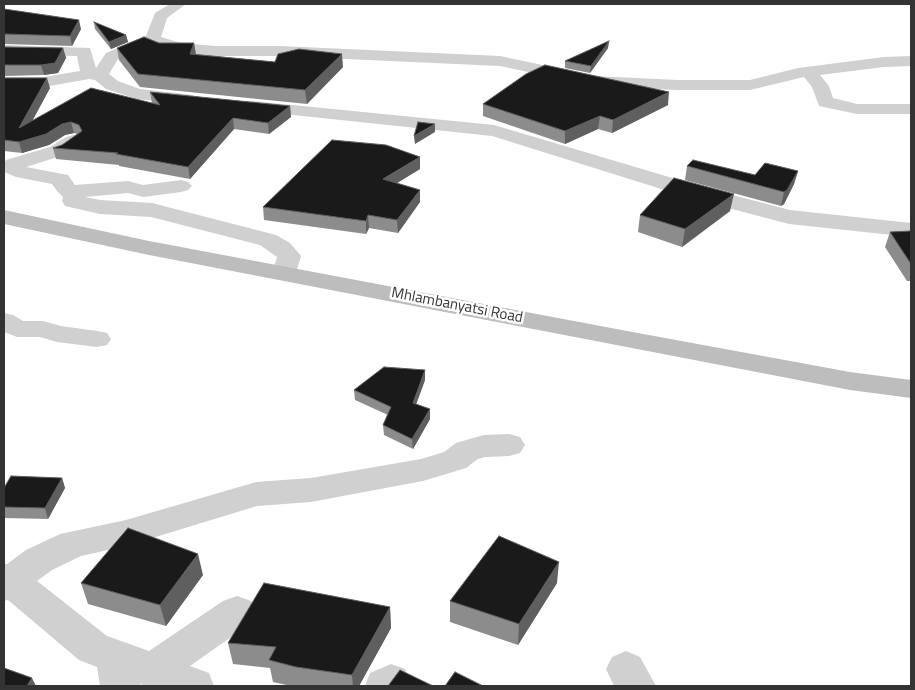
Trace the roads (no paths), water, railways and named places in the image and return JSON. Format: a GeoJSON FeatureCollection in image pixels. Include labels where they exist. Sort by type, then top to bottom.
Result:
{"type":"FeatureCollection","features":[{"type":"Feature","properties":{"kind":"main road","name":"Mhlambanyatsi Road"},"geometry":{"type":"LineString","coordinates":[[4,217],[149,248],[850,381],[911,389]]}},
{"type":"Feature","properties":{"kind":"street"},"geometry":{"type":"LineString","coordinates":[[153,39],[160,16],[179,4]]}},
{"type":"Feature","properties":{"kind":"street"},"geometry":{"type":"LineString","coordinates":[[4,82],[44,82],[94,74],[112,56],[153,39],[179,47],[215,51],[280,51],[500,61],[603,82],[750,85],[809,72],[884,62],[911,61]]}},
{"type":"Feature","properties":{"kind":"street"},"geometry":{"type":"LineString","coordinates":[[4,50],[84,51],[94,74],[112,85],[137,94],[202,101]]}},
{"type":"Feature","properties":{"kind":"street"},"geometry":{"type":"LineString","coordinates":[[809,72],[820,86],[825,102],[857,110],[911,109]]}},
{"type":"Feature","properties":{"kind":"street"},"geometry":{"type":"LineString","coordinates":[[232,104],[494,131],[698,193],[789,217],[911,230]]}},
{"type":"Feature","properties":{"kind":"street"},"geometry":{"type":"LineString","coordinates":[[73,141],[57,151],[13,164],[12,169],[61,179],[64,186],[74,194]]}},
{"type":"Feature","properties":{"kind":"street"},"geometry":{"type":"LineString","coordinates":[[181,186],[143,190],[128,187],[80,190],[74,194],[73,200],[83,204],[152,210],[268,240],[282,248],[290,256],[284,273]]}},
{"type":"Feature","properties":{"kind":"street"},"geometry":{"type":"LineString","coordinates":[[4,321],[17,329],[43,329],[57,334],[96,339]]}},
{"type":"Feature","properties":{"kind":"street"},"geometry":{"type":"LineString","coordinates":[[194,686],[130,671],[93,648],[6,582],[39,560],[73,544],[126,533],[256,494],[311,490],[423,470],[455,460],[466,451],[484,446],[509,445]]}},
{"type":"Feature","properties":{"kind":"street"},"geometry":{"type":"LineString","coordinates":[[130,671],[237,612]]}}]}
